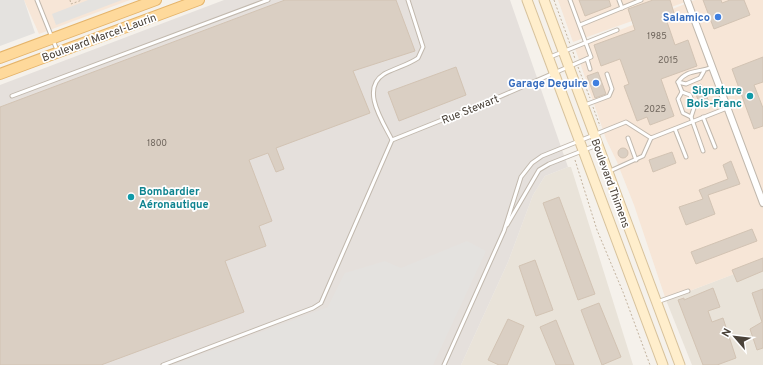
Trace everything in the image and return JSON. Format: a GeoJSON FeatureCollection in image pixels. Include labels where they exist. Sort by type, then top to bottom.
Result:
{"type":"FeatureCollection","features":[{"type":"Feature","properties":{"kind":"main road","name":"Boulevard Marcel-Laurin"},"geometry":{"type":"LineString","coordinates":[[0,58],[156,0]]}},
{"type":"Feature","properties":{"kind":"main road","name":"Boulevard Marcel-Laurin"},"geometry":{"type":"LineString","coordinates":[[0,74],[199,0]]}},
{"type":"Feature","properties":{"kind":"street","name":"Boulevard Thimens"},"geometry":{"type":"LineString","coordinates":[[527,0],[662,365]]}},
{"type":"Feature","properties":{"kind":"street","name":"Boulevard Thimens"},"geometry":{"type":"LineString","coordinates":[[544,0],[563,52],[573,66],[583,106],[680,365]]}},
{"type":"Feature","properties":{"kind":"street"},"geometry":{"type":"LineString","coordinates":[[687,0],[763,203]]}},
{"type":"Feature","properties":{"kind":"lane"},"geometry":{"type":"LineString","coordinates":[[37,0],[57,53]]}},
{"type":"Feature","properties":{"kind":"lane"},"geometry":{"type":"LineString","coordinates":[[12,96],[268,0]]}},
{"type":"Feature","properties":{"kind":"lane"},"geometry":{"type":"LineString","coordinates":[[163,365],[313,308],[321,303],[392,140],[373,96],[373,89],[378,79],[384,74],[412,62],[421,54],[423,47],[408,0]]}},
{"type":"Feature","properties":{"kind":"lane"},"geometry":{"type":"LineString","coordinates":[[570,0],[591,57],[587,59],[590,69]]}},
{"type":"Feature","properties":{"kind":"lane"},"geometry":{"type":"LineString","coordinates":[[620,0],[622,8]]}},
{"type":"Feature","properties":{"kind":"lane"},"geometry":{"type":"LineString","coordinates":[[580,25],[640,0]]}},
{"type":"Feature","properties":{"kind":"lane"},"geometry":{"type":"LineString","coordinates":[[548,58],[616,30]]}},
{"type":"Feature","properties":{"kind":"lane","name":"Rue Stewart"},"geometry":{"type":"LineString","coordinates":[[392,140],[587,59]]}},
{"type":"Feature","properties":{"kind":"lane"},"geometry":{"type":"LineString","coordinates":[[678,82],[686,84],[700,78],[704,71],[712,67]]}},
{"type":"Feature","properties":{"kind":"lane"},"geometry":{"type":"LineString","coordinates":[[678,82],[682,75],[697,70],[704,71]]}},
{"type":"Feature","properties":{"kind":"lane"},"geometry":{"type":"LineString","coordinates":[[583,106],[609,96],[612,89],[607,74]]}},
{"type":"Feature","properties":{"kind":"lane"},"geometry":{"type":"LineString","coordinates":[[678,82],[682,92],[690,95],[694,108],[692,120],[703,151]]}},
{"type":"Feature","properties":{"kind":"lane"},"geometry":{"type":"LineString","coordinates":[[682,92],[678,99],[683,113],[692,120]]}},
{"type":"Feature","properties":{"kind":"lane"},"geometry":{"type":"LineString","coordinates":[[607,172],[643,156],[651,138],[692,120],[727,108]]}},
{"type":"Feature","properties":{"kind":"lane"},"geometry":{"type":"LineString","coordinates":[[703,117],[715,147]]}},
{"type":"Feature","properties":{"kind":"lane"},"geometry":{"type":"LineString","coordinates":[[504,231],[519,183],[528,167],[542,156],[626,122],[651,138]]}},
{"type":"Feature","properties":{"kind":"lane"},"geometry":{"type":"LineString","coordinates":[[674,129],[686,157]]}},
{"type":"Feature","properties":{"kind":"lane"},"geometry":{"type":"LineString","coordinates":[[628,138],[636,160]]}},
{"type":"Feature","properties":{"kind":"lane"},"geometry":{"type":"LineString","coordinates":[[444,365],[504,231],[539,170],[549,164],[597,145]]}},
{"type":"Feature","properties":{"kind":"lane"},"geometry":{"type":"LineString","coordinates":[[656,303],[688,291]]}},
{"type":"Feature","properties":{"kind":"path"},"geometry":{"type":"LineString","coordinates":[[70,0],[71,4],[82,0]]}},
{"type":"Feature","properties":{"kind":"path"},"geometry":{"type":"LineString","coordinates":[[554,0],[570,43]]}},
{"type":"Feature","properties":{"kind":"path"},"geometry":{"type":"LineString","coordinates":[[573,52],[576,60]]}},
{"type":"Feature","properties":{"kind":"path"},"geometry":{"type":"LineString","coordinates":[[573,66],[590,99]]}},
{"type":"Feature","properties":{"kind":"path","name":"Boulevard Thimens"},"geometry":{"type":"LineString","coordinates":[[593,107],[601,127]]}},
{"type":"Feature","properties":{"kind":"path"},"geometry":{"type":"LineString","coordinates":[[575,164],[597,230],[623,292],[650,365]]}},
{"type":"Feature","properties":{"kind":"shaded area"},"geometry":{"type":"Polygon","coordinates":[[[0,0],[24,0],[35,33],[0,46],[0,0]]]}},
{"type":"Feature","properties":{"kind":"shaded area"},"geometry":{"type":"Polygon","coordinates":[[[24,0],[130,0],[39,34],[24,0]]]}},
{"type":"Feature","properties":{"kind":"shaded area"},"geometry":{"type":"Polygon","coordinates":[[[88,0],[122,0],[56,25],[52,14],[88,0]]]}},
{"type":"Feature","properties":{"kind":"shaded area"},"geometry":{"type":"Polygon","coordinates":[[[224,0],[510,0],[568,167],[545,176],[533,195],[508,262],[461,365],[0,365],[0,85],[224,0]]]}},
{"type":"Feature","properties":{"kind":"shaded area"},"geometry":{"type":"Polygon","coordinates":[[[558,0],[691,0],[573,42],[558,0]]]}},
{"type":"Feature","properties":{"kind":"shaded area"},"geometry":{"type":"Polygon","coordinates":[[[695,0],[763,0],[763,263],[666,300],[634,205],[606,139],[575,48],[695,0]]]}},
{"type":"Feature","properties":{"kind":"shaded area"},"geometry":{"type":"Polygon","coordinates":[[[571,167],[633,365],[461,365],[508,262],[533,195],[545,176],[571,167]]]}},
{"type":"Feature","properties":{"kind":"shaded area"},"geometry":{"type":"Polygon","coordinates":[[[467,241],[486,251],[433,365],[173,365],[328,307],[345,273],[385,261],[401,268],[467,241]]]}},
{"type":"Feature","properties":{"kind":"shaded area"},"geometry":{"type":"Polygon","coordinates":[[[763,263],[763,365],[692,365],[666,300],[763,263]]]}},
{"type":"Feature","properties":{"kind":"building","name":"Bombardier Aéronautique"},"geometry":{"type":"Polygon","coordinates":[[[285,0],[396,0],[415,51],[353,71],[370,113],[276,148],[284,169],[276,172],[268,153],[249,160],[272,221],[259,226],[266,246],[225,261],[244,312],[101,365],[0,365],[0,107],[285,0]]]}},
{"type":"Feature","properties":{"kind":"building"},"geometry":{"type":"Polygon","coordinates":[[[579,0],[609,0],[611,6],[585,16],[579,0]]]}},
{"type":"Feature","properties":{"kind":"building"},"geometry":{"type":"Polygon","coordinates":[[[653,0],[670,0],[674,13],[665,16],[675,45],[688,40],[697,66],[661,79],[674,116],[650,125],[647,117],[637,121],[624,86],[629,84],[620,59],[601,66],[594,45],[635,30],[628,9],[653,0]]]}},
{"type":"Feature","properties":{"kind":"building"},"geometry":{"type":"Polygon","coordinates":[[[703,0],[721,0],[722,3],[730,0],[744,0],[750,15],[714,29],[703,0]]]}},
{"type":"Feature","properties":{"kind":"building","name":"Signature Bois-Franc"},"geometry":{"type":"Polygon","coordinates":[[[763,57],[763,82],[754,85],[763,108],[763,126],[754,129],[732,69],[763,57]]]}},
{"type":"Feature","properties":{"kind":"building"},"geometry":{"type":"Polygon","coordinates":[[[456,67],[466,95],[399,121],[388,92],[456,67]]]}},
{"type":"Feature","properties":{"kind":"building"},"geometry":{"type":"Polygon","coordinates":[[[598,72],[606,94],[595,98],[587,76],[598,72]]]}},
{"type":"Feature","properties":{"kind":"building"},"geometry":{"type":"Polygon","coordinates":[[[701,84],[710,104],[701,107],[693,87],[701,84]]]}},
{"type":"Feature","properties":{"kind":"building"},"geometry":{"type":"Polygon","coordinates":[[[621,148],[625,148],[627,149],[627,157],[621,158],[618,155],[618,151],[621,148]]]}},
{"type":"Feature","properties":{"kind":"building"},"geometry":{"type":"Polygon","coordinates":[[[672,152],[676,163],[653,172],[649,160],[672,152]]]}},
{"type":"Feature","properties":{"kind":"building"},"geometry":{"type":"Polygon","coordinates":[[[731,161],[740,184],[708,195],[715,214],[686,225],[679,207],[703,199],[699,190],[728,179],[723,165],[731,161]]]}},
{"type":"Feature","properties":{"kind":"building"},"geometry":{"type":"Polygon","coordinates":[[[559,197],[595,294],[578,300],[543,203],[559,197]]]}},
{"type":"Feature","properties":{"kind":"building"},"geometry":{"type":"Polygon","coordinates":[[[752,229],[757,241],[696,264],[691,252],[752,229]]]}},
{"type":"Feature","properties":{"kind":"building"},"geometry":{"type":"Polygon","coordinates":[[[763,258],[763,271],[737,282],[732,270],[763,258]]]}},
{"type":"Feature","properties":{"kind":"building"},"geometry":{"type":"Polygon","coordinates":[[[535,260],[553,310],[536,316],[519,266],[535,260]]]}},
{"type":"Feature","properties":{"kind":"building"},"geometry":{"type":"Polygon","coordinates":[[[713,288],[720,307],[708,311],[712,322],[723,318],[736,358],[717,365],[703,365],[678,300],[684,298],[684,300],[713,288]]]}},
{"type":"Feature","properties":{"kind":"building"},"geometry":{"type":"Polygon","coordinates":[[[763,289],[763,348],[757,350],[750,329],[762,322],[752,293],[763,289]]]}},
{"type":"Feature","properties":{"kind":"building"},"geometry":{"type":"Polygon","coordinates":[[[599,303],[621,357],[602,365],[581,310],[599,303]]]}},
{"type":"Feature","properties":{"kind":"building"},"geometry":{"type":"Polygon","coordinates":[[[508,319],[524,326],[507,365],[499,365],[488,360],[508,319]]]}},
{"type":"Feature","properties":{"kind":"building"},"geometry":{"type":"Polygon","coordinates":[[[556,320],[574,365],[556,365],[540,327],[556,320]]]}},
{"type":"Feature","properties":{"kind":"place","name":"Salamico"},"geometry":{"type":"Point","coordinates":[718,17]}},
{"type":"Feature","properties":{"kind":"place","name":"Garage Deguire"},"geometry":{"type":"Point","coordinates":[596,83]}},
{"type":"Feature","properties":{"kind":"place","name":"Signature Bois-Franc"},"geometry":{"type":"Point","coordinates":[750,96]}},
{"type":"Feature","properties":{"kind":"place","name":"Bombardier Aéronautique"},"geometry":{"type":"Point","coordinates":[131,197]}}]}
